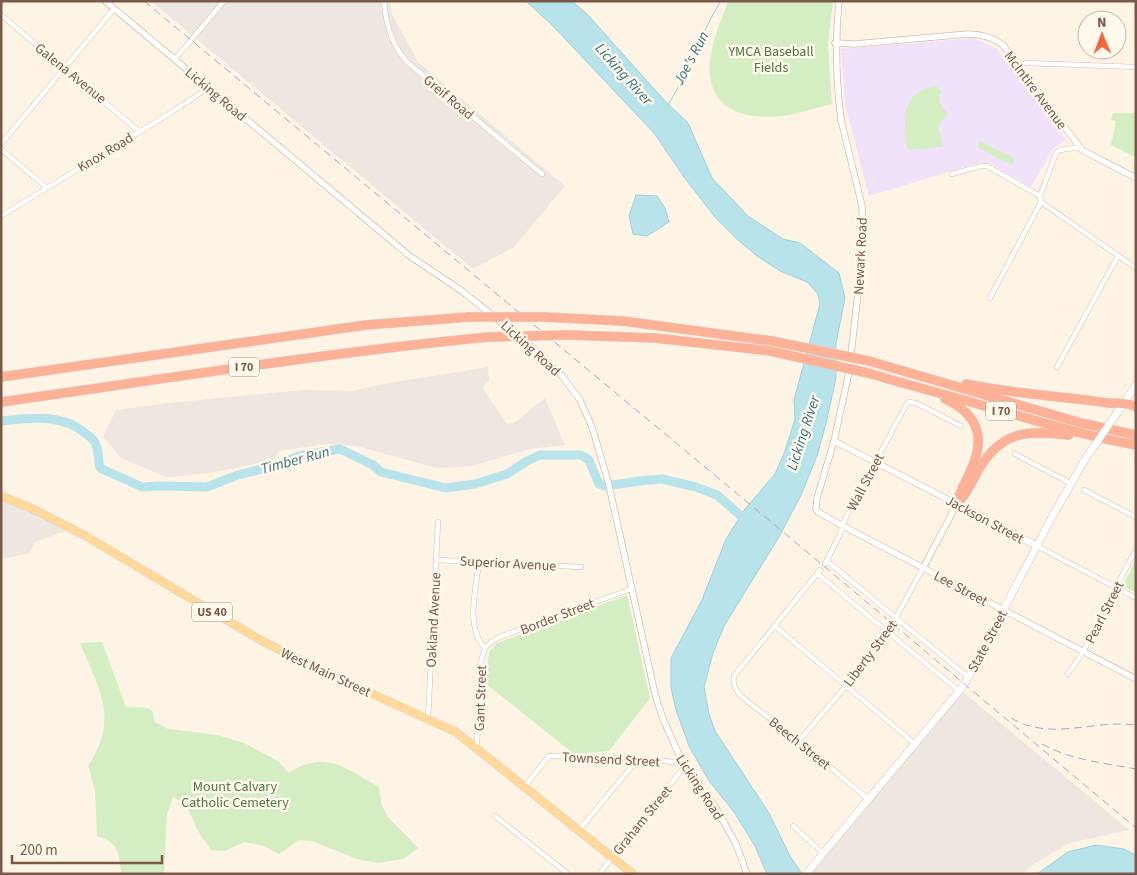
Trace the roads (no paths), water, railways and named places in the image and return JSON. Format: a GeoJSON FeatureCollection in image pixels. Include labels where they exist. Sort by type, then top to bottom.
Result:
{"type":"FeatureCollection","features":[{"type":"Feature","properties":{"kind":"highway","name":"I 70"},"geometry":{"type":"LineString","coordinates":[[1,377],[366,325],[419,320],[544,317],[632,322],[772,341],[869,362],[1080,423],[1136,435]]}},
{"type":"Feature","properties":{"kind":"highway","name":"I 70"},"geometry":{"type":"LineString","coordinates":[[1,402],[316,357],[488,337],[567,335],[656,338],[770,351],[868,373],[1107,440],[1136,445]]}},
{"type":"Feature","properties":{"kind":"highway"},"geometry":{"type":"LineString","coordinates":[[924,377],[944,379],[993,390],[1131,404],[1136,407]]}},
{"type":"Feature","properties":{"kind":"highway"},"geometry":{"type":"LineString","coordinates":[[924,390],[954,403],[966,412],[976,429],[978,447],[976,458],[958,494],[956,504]]}},
{"type":"Feature","properties":{"kind":"highway"},"geometry":{"type":"LineString","coordinates":[[956,504],[964,497],[986,458],[1001,443],[1010,438],[1035,432],[1048,432],[1107,440]]}},
{"type":"Feature","properties":{"kind":"main road","name":"State Street"},"geometry":{"type":"LineString","coordinates":[[806,874],[959,691],[1004,610],[1070,483],[1136,384]]}},
{"type":"Feature","properties":{"kind":"main road","name":"West Main Street"},"geometry":{"type":"LineString","coordinates":[[1,496],[41,512],[84,535],[262,641],[333,676],[456,732],[633,874]]}},
{"type":"Feature","properties":{"kind":"main road","name":"Jackson Street"},"geometry":{"type":"LineString","coordinates":[[956,504],[1037,546]]}},
{"type":"Feature","properties":{"kind":"street","name":"Licking Road"},"geometry":{"type":"LineString","coordinates":[[105,1],[410,257],[477,302],[552,365],[568,383],[580,400],[592,427],[608,481],[655,694],[663,719],[685,766],[716,808],[736,844],[748,874]]}},
{"type":"Feature","properties":{"kind":"street"},"geometry":{"type":"LineString","coordinates":[[175,59],[224,1]]}},
{"type":"Feature","properties":{"kind":"street","name":"Greif Road"},"geometry":{"type":"LineString","coordinates":[[384,1],[387,28],[394,44],[407,62],[542,174]]}},
{"type":"Feature","properties":{"kind":"street","name":"Newark Road"},"geometry":{"type":"LineString","coordinates":[[816,508],[849,372],[864,234],[862,206],[841,120],[835,43],[839,1]]}},
{"type":"Feature","properties":{"kind":"street"},"geometry":{"type":"LineString","coordinates":[[1,144],[114,9]]}},
{"type":"Feature","properties":{"kind":"street","name":"Galena Avenue"},"geometry":{"type":"LineString","coordinates":[[1,15],[140,132]]}},
{"type":"Feature","properties":{"kind":"street","name":"McIntire Avenue"},"geometry":{"type":"LineString","coordinates":[[835,43],[855,44],[974,34],[995,40],[1003,45],[1082,150],[1136,178]]}},
{"type":"Feature","properties":{"kind":"street"},"geometry":{"type":"LineString","coordinates":[[1018,66],[1031,63],[1136,67]]}},
{"type":"Feature","properties":{"kind":"street","name":"Knox Road"},"geometry":{"type":"LineString","coordinates":[[1,216],[46,187],[140,132],[208,88]]}},
{"type":"Feature","properties":{"kind":"street"},"geometry":{"type":"LineString","coordinates":[[990,298],[1041,202],[1040,196],[1056,153],[1060,150],[1080,147]]}},
{"type":"Feature","properties":{"kind":"street"},"geometry":{"type":"LineString","coordinates":[[1,149],[46,187]]}},
{"type":"Feature","properties":{"kind":"street"},"geometry":{"type":"LineString","coordinates":[[952,174],[987,166],[1040,196]]}},
{"type":"Feature","properties":{"kind":"street"},"geometry":{"type":"LineString","coordinates":[[1041,202],[1136,268]]}},
{"type":"Feature","properties":{"kind":"street"},"geometry":{"type":"LineString","coordinates":[[1058,367],[1118,256]]}},
{"type":"Feature","properties":{"kind":"street","name":"Wall Street"},"geometry":{"type":"LineString","coordinates":[[897,618],[826,563],[845,519],[906,405],[909,402],[916,403],[961,426]]}},
{"type":"Feature","properties":{"kind":"street","name":"Jackson Street"},"geometry":{"type":"LineString","coordinates":[[834,440],[956,504]]}},
{"type":"Feature","properties":{"kind":"street"},"geometry":{"type":"LineString","coordinates":[[1015,454],[1070,483]]}},
{"type":"Feature","properties":{"kind":"street"},"geometry":{"type":"LineString","coordinates":[[1084,490],[1136,517]]}},
{"type":"Feature","properties":{"kind":"street","name":"Liberty Street"},"geometry":{"type":"LineString","coordinates":[[799,741],[846,686],[888,632],[956,504]]}},
{"type":"Feature","properties":{"kind":"street","name":"Lee Street"},"geometry":{"type":"LineString","coordinates":[[816,508],[818,512],[843,526],[1136,679]]}},
{"type":"Feature","properties":{"kind":"street","name":"Oakland Avenue"},"geometry":{"type":"LineString","coordinates":[[428,719],[438,522]]}},
{"type":"Feature","properties":{"kind":"street","name":"Jackson Street"},"geometry":{"type":"LineString","coordinates":[[1037,546],[1136,598]]}},
{"type":"Feature","properties":{"kind":"street","name":"Pearl Street"},"geometry":{"type":"LineString","coordinates":[[1068,674],[1084,652],[1136,549]]}},
{"type":"Feature","properties":{"kind":"street","name":"Superior Avenue"},"geometry":{"type":"LineString","coordinates":[[436,560],[581,567]]}},
{"type":"Feature","properties":{"kind":"street","name":"Gant Street"},"geometry":{"type":"LineString","coordinates":[[477,748],[480,665],[485,648],[476,636],[473,615],[479,562]]}},
{"type":"Feature","properties":{"kind":"street"},"geometry":{"type":"LineString","coordinates":[[914,744],[775,626],[819,572],[959,691]]}},
{"type":"Feature","properties":{"kind":"street","name":"Border Street"},"geometry":{"type":"LineString","coordinates":[[485,648],[502,636],[631,588]]}},
{"type":"Feature","properties":{"kind":"street"},"geometry":{"type":"LineString","coordinates":[[897,618],[968,677]]}},
{"type":"Feature","properties":{"kind":"street","name":"Beech Street"},"geometry":{"type":"LineString","coordinates":[[775,626],[734,676],[734,685],[737,692],[869,800]]}},
{"type":"Feature","properties":{"kind":"street","name":"Townsend Street"},"geometry":{"type":"LineString","coordinates":[[525,786],[549,756],[674,762],[681,759]]}},
{"type":"Feature","properties":{"kind":"street"},"geometry":{"type":"LineString","coordinates":[[579,830],[638,759]]}},
{"type":"Feature","properties":{"kind":"street","name":"Graham Street"},"geometry":{"type":"LineString","coordinates":[[599,874],[685,766]]}},
{"type":"Feature","properties":{"kind":"street"},"geometry":{"type":"LineString","coordinates":[[495,816],[568,874]]}},
{"type":"Feature","properties":{"kind":"street"},"geometry":{"type":"LineString","coordinates":[[793,826],[823,853]]}},
{"type":"Feature","properties":{"kind":"water","name":"Licking River"},"geometry":{"type":"Polygon","coordinates":[[[526,1],[572,1],[588,15],[664,100],[688,123],[712,178],[748,216],[783,239],[800,243],[839,273],[845,298],[836,343],[836,378],[817,456],[801,495],[779,537],[724,626],[713,653],[704,687],[709,714],[715,731],[769,813],[790,856],[802,874],[767,874],[755,846],[734,812],[709,781],[689,746],[676,710],[671,688],[671,658],[702,600],[726,539],[745,509],[775,474],[785,451],[795,419],[794,400],[820,304],[818,294],[807,282],[780,271],[757,256],[714,216],[654,133],[553,26],[526,1]]]}},
{"type":"Feature","properties":{"kind":"water"},"geometry":{"type":"Polygon","coordinates":[[[636,195],[657,196],[665,208],[669,222],[647,236],[633,234],[629,216],[636,195]]]}},
{"type":"Feature","properties":{"kind":"water"},"geometry":{"type":"Polygon","coordinates":[[[1096,845],[1124,849],[1136,855],[1136,874],[1037,874],[1068,852],[1096,845]]]}},
{"type":"Feature","properties":{"kind":"waterway","name":"Joe's Run"},"geometry":{"type":"LineString","coordinates":[[668,105],[721,1]]}},
{"type":"Feature","properties":{"kind":"waterway","name":"Timber Run"},"geometry":{"type":"LineString","coordinates":[[1,421],[46,418],[77,427],[95,442],[100,468],[142,487],[207,487],[238,475],[278,465],[298,456],[340,449],[373,465],[381,472],[446,488],[475,484],[507,474],[540,455],[581,455],[589,460],[599,484],[605,486],[662,479],[696,487],[717,495],[748,522]]}},
{"type":"Feature","properties":{"kind":"railway"},"geometry":{"type":"LineString","coordinates":[[144,1],[1136,828]]}},
{"type":"Feature","properties":{"kind":"railway"},"geometry":{"type":"LineString","coordinates":[[1011,718],[1026,725],[1057,729],[1120,724],[1136,725]]}},
{"type":"Feature","properties":{"kind":"railway"},"geometry":{"type":"LineString","coordinates":[[1042,744],[1064,754],[1136,769]]}},
{"type":"Feature","properties":{"kind":"park label","name":"YMCA Baseball Fields"},"geometry":{"type":"Point","coordinates":[771,59]}},
{"type":"Feature","properties":{"kind":"park label","name":"Mount Calvary Catholic Cemetery"},"geometry":{"type":"Point","coordinates":[235,794]}}]}
